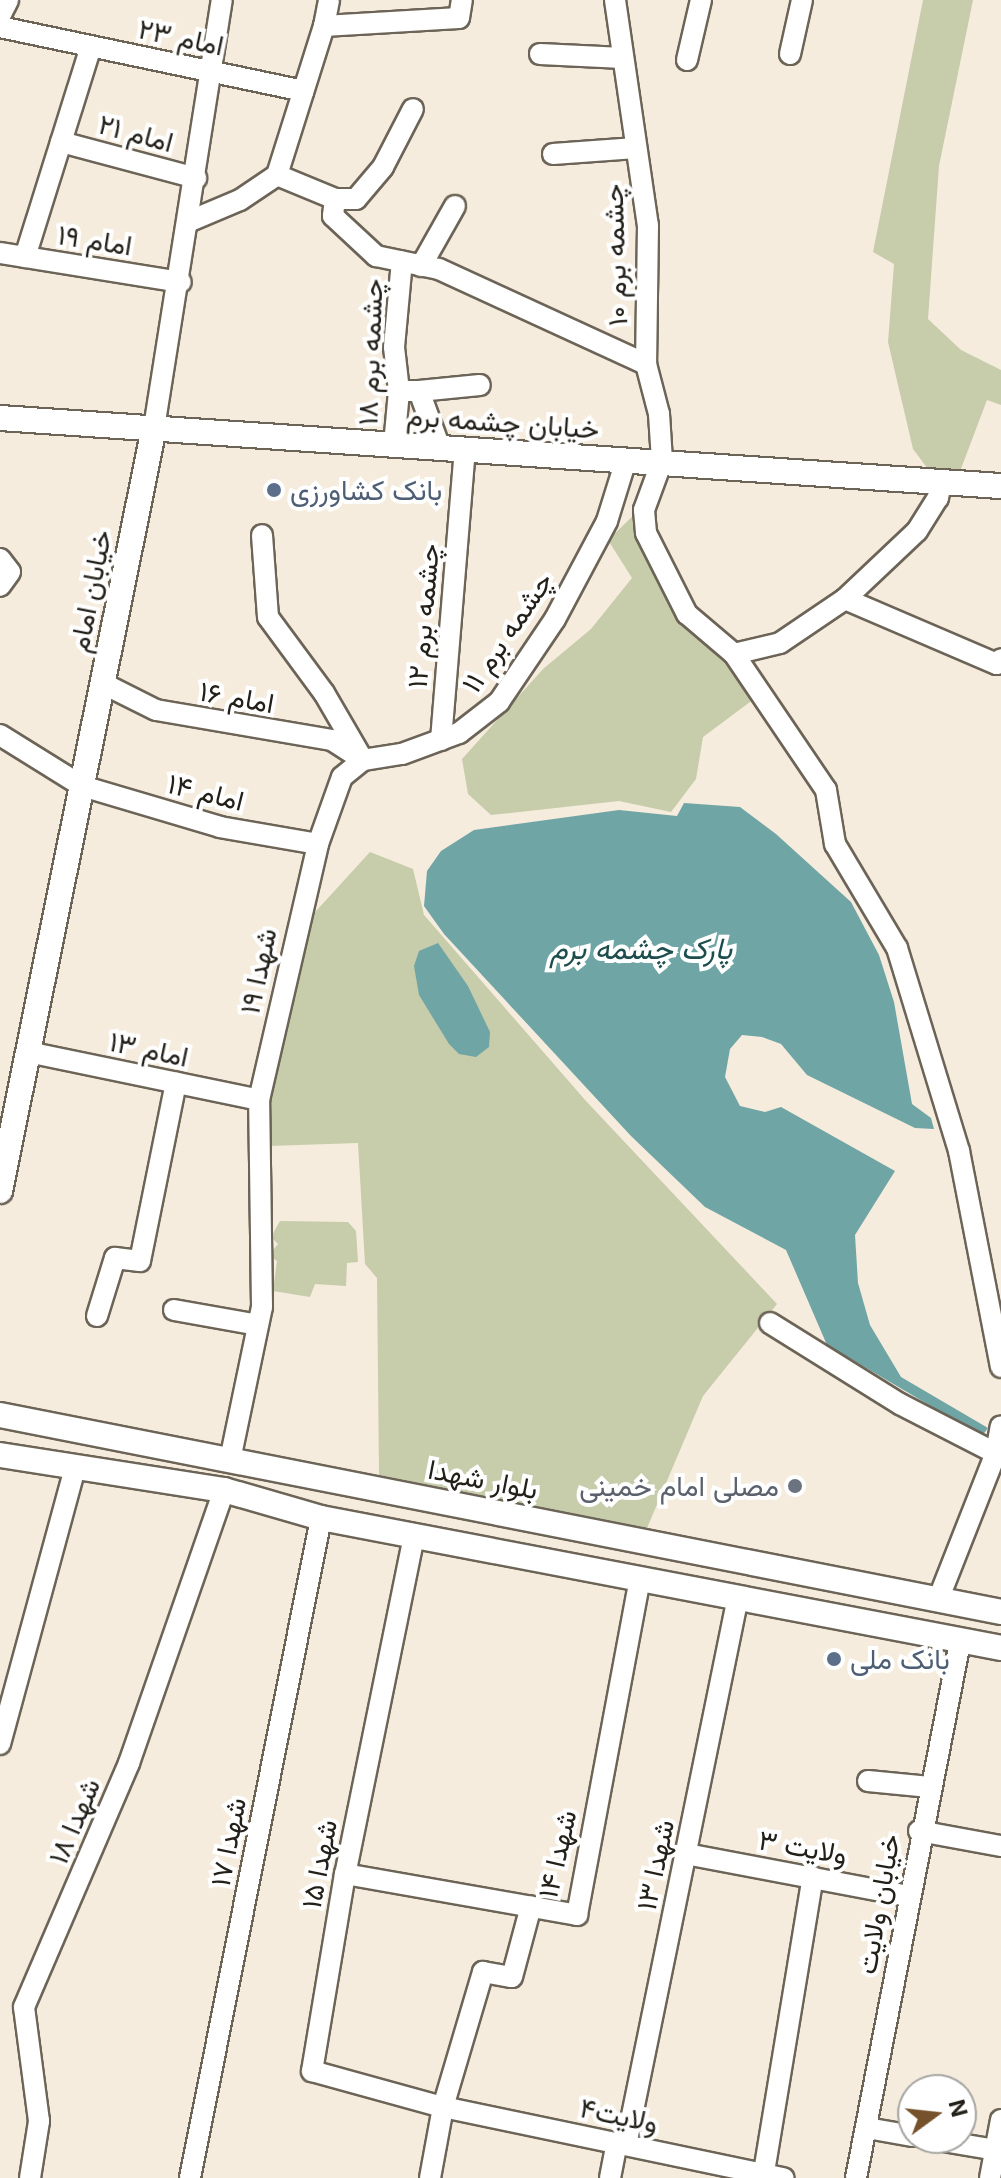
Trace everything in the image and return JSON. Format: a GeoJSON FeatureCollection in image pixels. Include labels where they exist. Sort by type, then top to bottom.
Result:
{"type":"FeatureCollection","features":[{"type":"Feature","properties":{"kind":"main road","name":"خیابان چشمه برم"},"geometry":{"type":"LineString","coordinates":[[0,418],[1001,486]]}},
{"type":"Feature","properties":{"kind":"main road","name":"خیابان امام"},"geometry":{"type":"LineString","coordinates":[[0,1189],[154,428]]}},
{"type":"Feature","properties":{"kind":"main road","name":"بلوار شهدا"},"geometry":{"type":"LineString","coordinates":[[0,1415],[1001,1612]]}},
{"type":"Feature","properties":{"kind":"main road"},"geometry":{"type":"LineString","coordinates":[[0,1455],[224,1490],[321,1518],[1001,1648]]}},
{"type":"Feature","properties":{"kind":"main road"},"geometry":{"type":"LineString","coordinates":[[483,1549],[475,1534],[479,1524],[498,1512]]}},
{"type":"Feature","properties":{"kind":"street"},"geometry":{"type":"LineString","coordinates":[[0,16],[8,0]]}},
{"type":"Feature","properties":{"kind":"street","name":"خیابان امام"},"geometry":{"type":"LineString","coordinates":[[154,428],[181,282],[222,0]]}},
{"type":"Feature","properties":{"kind":"street"},"geometry":{"type":"LineString","coordinates":[[190,221],[240,200],[277,175],[324,26],[329,0]]}},
{"type":"Feature","properties":{"kind":"street"},"geometry":{"type":"LineString","coordinates":[[324,26],[459,18],[462,0]]}},
{"type":"Feature","properties":{"kind":"street","name":"چشمه برم ۱۰"},"geometry":{"type":"LineString","coordinates":[[615,0],[648,225],[646,364],[662,461]]}},
{"type":"Feature","properties":{"kind":"street"},"geometry":{"type":"LineString","coordinates":[[687,60],[701,0]]}},
{"type":"Feature","properties":{"kind":"street"},"geometry":{"type":"LineString","coordinates":[[790,54],[802,0]]}},
{"type":"Feature","properties":{"kind":"street","name":"امام ۲۳"},"geometry":{"type":"LineString","coordinates":[[0,27],[303,91]]}},
{"type":"Feature","properties":{"kind":"street"},"geometry":{"type":"LineString","coordinates":[[25,257],[91,47]]}},
{"type":"Feature","properties":{"kind":"street"},"geometry":{"type":"LineString","coordinates":[[540,54],[623,58]]}},
{"type":"Feature","properties":{"kind":"street"},"geometry":{"type":"LineString","coordinates":[[277,175],[335,199],[356,199],[383,167],[413,109]]}},
{"type":"Feature","properties":{"kind":"street","name":"امام ۲۱"},"geometry":{"type":"LineString","coordinates":[[61,142],[196,178]]}},
{"type":"Feature","properties":{"kind":"street"},"geometry":{"type":"LineString","coordinates":[[553,154],[636,148]]}},
{"type":"Feature","properties":{"kind":"street"},"geometry":{"type":"LineString","coordinates":[[335,199],[333,216],[376,256],[411,264],[646,364]]}},
{"type":"Feature","properties":{"kind":"street"},"geometry":{"type":"LineString","coordinates":[[411,264],[455,206]]}},
{"type":"Feature","properties":{"kind":"street","name":"امام ۱۹"},"geometry":{"type":"LineString","coordinates":[[0,253],[181,282]]}},
{"type":"Feature","properties":{"kind":"street","name":"چشمه برم ۱۸"},"geometry":{"type":"LineString","coordinates":[[394,445],[409,391],[394,347],[411,264]]}},
{"type":"Feature","properties":{"kind":"street"},"geometry":{"type":"LineString","coordinates":[[440,448],[409,391],[441,385],[480,385]]}},
{"type":"Feature","properties":{"kind":"street","name":"چشمه برم ۱۲"},"geometry":{"type":"LineString","coordinates":[[441,740],[465,449]]}},
{"type":"Feature","properties":{"kind":"street","name":"چشمه برم ۱۱"},"geometry":{"type":"LineString","coordinates":[[363,760],[441,740],[499,702],[541,639],[607,521],[626,460]]}},
{"type":"Feature","properties":{"kind":"street"},"geometry":{"type":"LineString","coordinates":[[662,461],[644,510],[646,533],[687,614],[734,654],[826,790],[835,844],[897,948],[959,1151],[1001,1367]]}},
{"type":"Feature","properties":{"kind":"street"},"geometry":{"type":"LineString","coordinates":[[734,654],[780,643],[845,599],[917,531],[938,498],[941,482]]}},
{"type":"Feature","properties":{"kind":"street"},"geometry":{"type":"LineString","coordinates":[[262,535],[268,617],[324,693],[363,760]]}},
{"type":"Feature","properties":{"kind":"street"},"geometry":{"type":"LineString","coordinates":[[0,559],[10,572],[0,586]]}},
{"type":"Feature","properties":{"kind":"street"},"geometry":{"type":"LineString","coordinates":[[845,599],[997,664],[1001,659]]}},
{"type":"Feature","properties":{"kind":"street","name":"امام ۱۶"},"geometry":{"type":"LineString","coordinates":[[102,683],[156,710],[332,740],[363,760]]}},
{"type":"Feature","properties":{"kind":"street","name":"امام ۱۴"},"geometry":{"type":"LineString","coordinates":[[0,735],[82,786],[220,827],[318,844]]}},
{"type":"Feature","properties":{"kind":"street","name":"شهدا ۱۹"},"geometry":{"type":"LineString","coordinates":[[230,1460],[258,1325],[259,1100],[318,844],[342,777],[363,760]]}},
{"type":"Feature","properties":{"kind":"street","name":"امام ۱۳"},"geometry":{"type":"LineString","coordinates":[[28,1052],[259,1100]]}},
{"type":"Feature","properties":{"kind":"street"},"geometry":{"type":"LineString","coordinates":[[97,1316],[115,1258],[140,1261],[176,1083]]}},
{"type":"Feature","properties":{"kind":"street"},"geometry":{"type":"LineString","coordinates":[[174,1310],[258,1325]]}},
{"type":"Feature","properties":{"kind":"street"},"geometry":{"type":"LineString","coordinates":[[770,1323],[900,1404],[998,1454]]}},
{"type":"Feature","properties":{"kind":"street"},"geometry":{"type":"LineString","coordinates":[[938,1600],[998,1454],[1001,1426]]}},
{"type":"Feature","properties":{"kind":"street"},"geometry":{"type":"LineString","coordinates":[[0,1744],[9,1676],[75,1468]]}},
{"type":"Feature","properties":{"kind":"street","name":"شهدا ۱۸"},"geometry":{"type":"LineString","coordinates":[[30,2178],[39,2121],[24,2007],[129,1763],[224,1490]]}},
{"type":"Feature","properties":{"kind":"street","name":"شهدا ۱۷"},"geometry":{"type":"LineString","coordinates":[[190,2178],[321,1518]]}},
{"type":"Feature","properties":{"kind":"street","name":"شهدا ۱۵"},"geometry":{"type":"LineString","coordinates":[[414,1536],[345,1874],[312,2071],[443,2107]]}},
{"type":"Feature","properties":{"kind":"street","name":"شهدا ۱۴"},"geometry":{"type":"LineString","coordinates":[[345,1874],[577,1915],[640,1579]]}},
{"type":"Feature","properties":{"kind":"street","name":"شهدا ۱۳"},"geometry":{"type":"LineString","coordinates":[[610,2178],[621,2144],[686,1854],[738,1597]]}},
{"type":"Feature","properties":{"kind":"street","name":"خیابان ولایت"},"geometry":{"type":"LineString","coordinates":[[856,2178],[919,1831],[960,1642]]}},
{"type":"Feature","properties":{"kind":"street"},"geometry":{"type":"LineString","coordinates":[[868,1781],[930,1787]]}},
{"type":"Feature","properties":{"kind":"street"},"geometry":{"type":"LineString","coordinates":[[919,1831],[1001,1846]]}},
{"type":"Feature","properties":{"kind":"street","name":"ولایت ۳"},"geometry":{"type":"LineString","coordinates":[[686,1854],[908,1896]]}},
{"type":"Feature","properties":{"kind":"street"},"geometry":{"type":"LineString","coordinates":[[770,2177],[813,1877]]}},
{"type":"Feature","properties":{"kind":"street"},"geometry":{"type":"LineString","coordinates":[[430,2178],[443,2107],[483,1972],[512,1977],[531,1906]]}},
{"type":"Feature","properties":{"kind":"street","name":"ولایت۴"},"geometry":{"type":"LineString","coordinates":[[443,2107],[770,2177]]}},
{"type":"Feature","properties":{"kind":"street"},"geometry":{"type":"LineString","coordinates":[[990,2178],[1001,2120]]}},
{"type":"Feature","properties":{"kind":"street"},"geometry":{"type":"LineString","coordinates":[[867,2128],[897,2133]]}},
{"type":"Feature","properties":{"kind":"street"},"geometry":{"type":"LineString","coordinates":[[977,2147],[996,2150]]}},
{"type":"Feature","properties":{"kind":"green space"},"geometry":{"type":"Polygon","coordinates":[[[923,0],[973,0],[939,166],[928,319],[961,350],[1001,370],[1001,405],[987,400],[959,474],[931,473],[913,449],[888,342],[894,264],[873,252],[923,0]]]}},
{"type":"Feature","properties":{"kind":"green space"},"geometry":{"type":"Polygon","coordinates":[[[638,511],[693,632],[758,696],[703,737],[696,779],[671,812],[619,801],[491,815],[468,794],[462,759],[543,669],[591,629],[632,578],[608,540],[638,511]]]}},
{"type":"Feature","properties":{"kind":"green space"},"geometry":{"type":"Polygon","coordinates":[[[370,852],[413,869],[424,915],[586,1101],[777,1304],[703,1396],[647,1528],[379,1475],[377,1278],[365,1264],[358,1143],[269,1146],[267,1096],[306,922],[370,852]]]}},
{"type":"Feature","properties":{"kind":"green space"},"geometry":{"type":"Polygon","coordinates":[[[280,1221],[348,1222],[356,1231],[358,1262],[347,1263],[346,1286],[315,1284],[310,1297],[273,1291],[277,1261],[269,1255],[278,1244],[271,1237],[280,1221]]]}},
{"type":"Feature","properties":{"kind":"water","name":"پارک چشمه برم"},"geometry":{"type":"Polygon","coordinates":[[[684,803],[740,807],[776,834],[851,902],[879,955],[894,1002],[912,1104],[931,1118],[934,1129],[915,1128],[807,1075],[781,1044],[762,1037],[742,1035],[730,1049],[725,1077],[740,1106],[765,1112],[781,1107],[895,1171],[855,1235],[858,1283],[870,1325],[901,1377],[988,1428],[982,1436],[827,1345],[786,1250],[705,1207],[631,1136],[444,934],[424,906],[427,871],[441,851],[474,830],[619,810],[677,816],[684,803]]]}},
{"type":"Feature","properties":{"kind":"water"},"geometry":{"type":"Polygon","coordinates":[[[438,943],[468,986],[490,1032],[489,1047],[476,1057],[459,1054],[449,1044],[419,995],[414,966],[419,951],[438,943]]]}},
{"type":"Feature","properties":{"kind":"place","name":"بانک کشاورزی"},"geometry":{"type":"Point","coordinates":[274,490]}},
{"type":"Feature","properties":{"kind":"place","name":"مصلی امام خمینی"},"geometry":{"type":"Point","coordinates":[795,1486]}},
{"type":"Feature","properties":{"kind":"place","name":"بانک ملی"},"geometry":{"type":"Point","coordinates":[834,1659]}}]}
